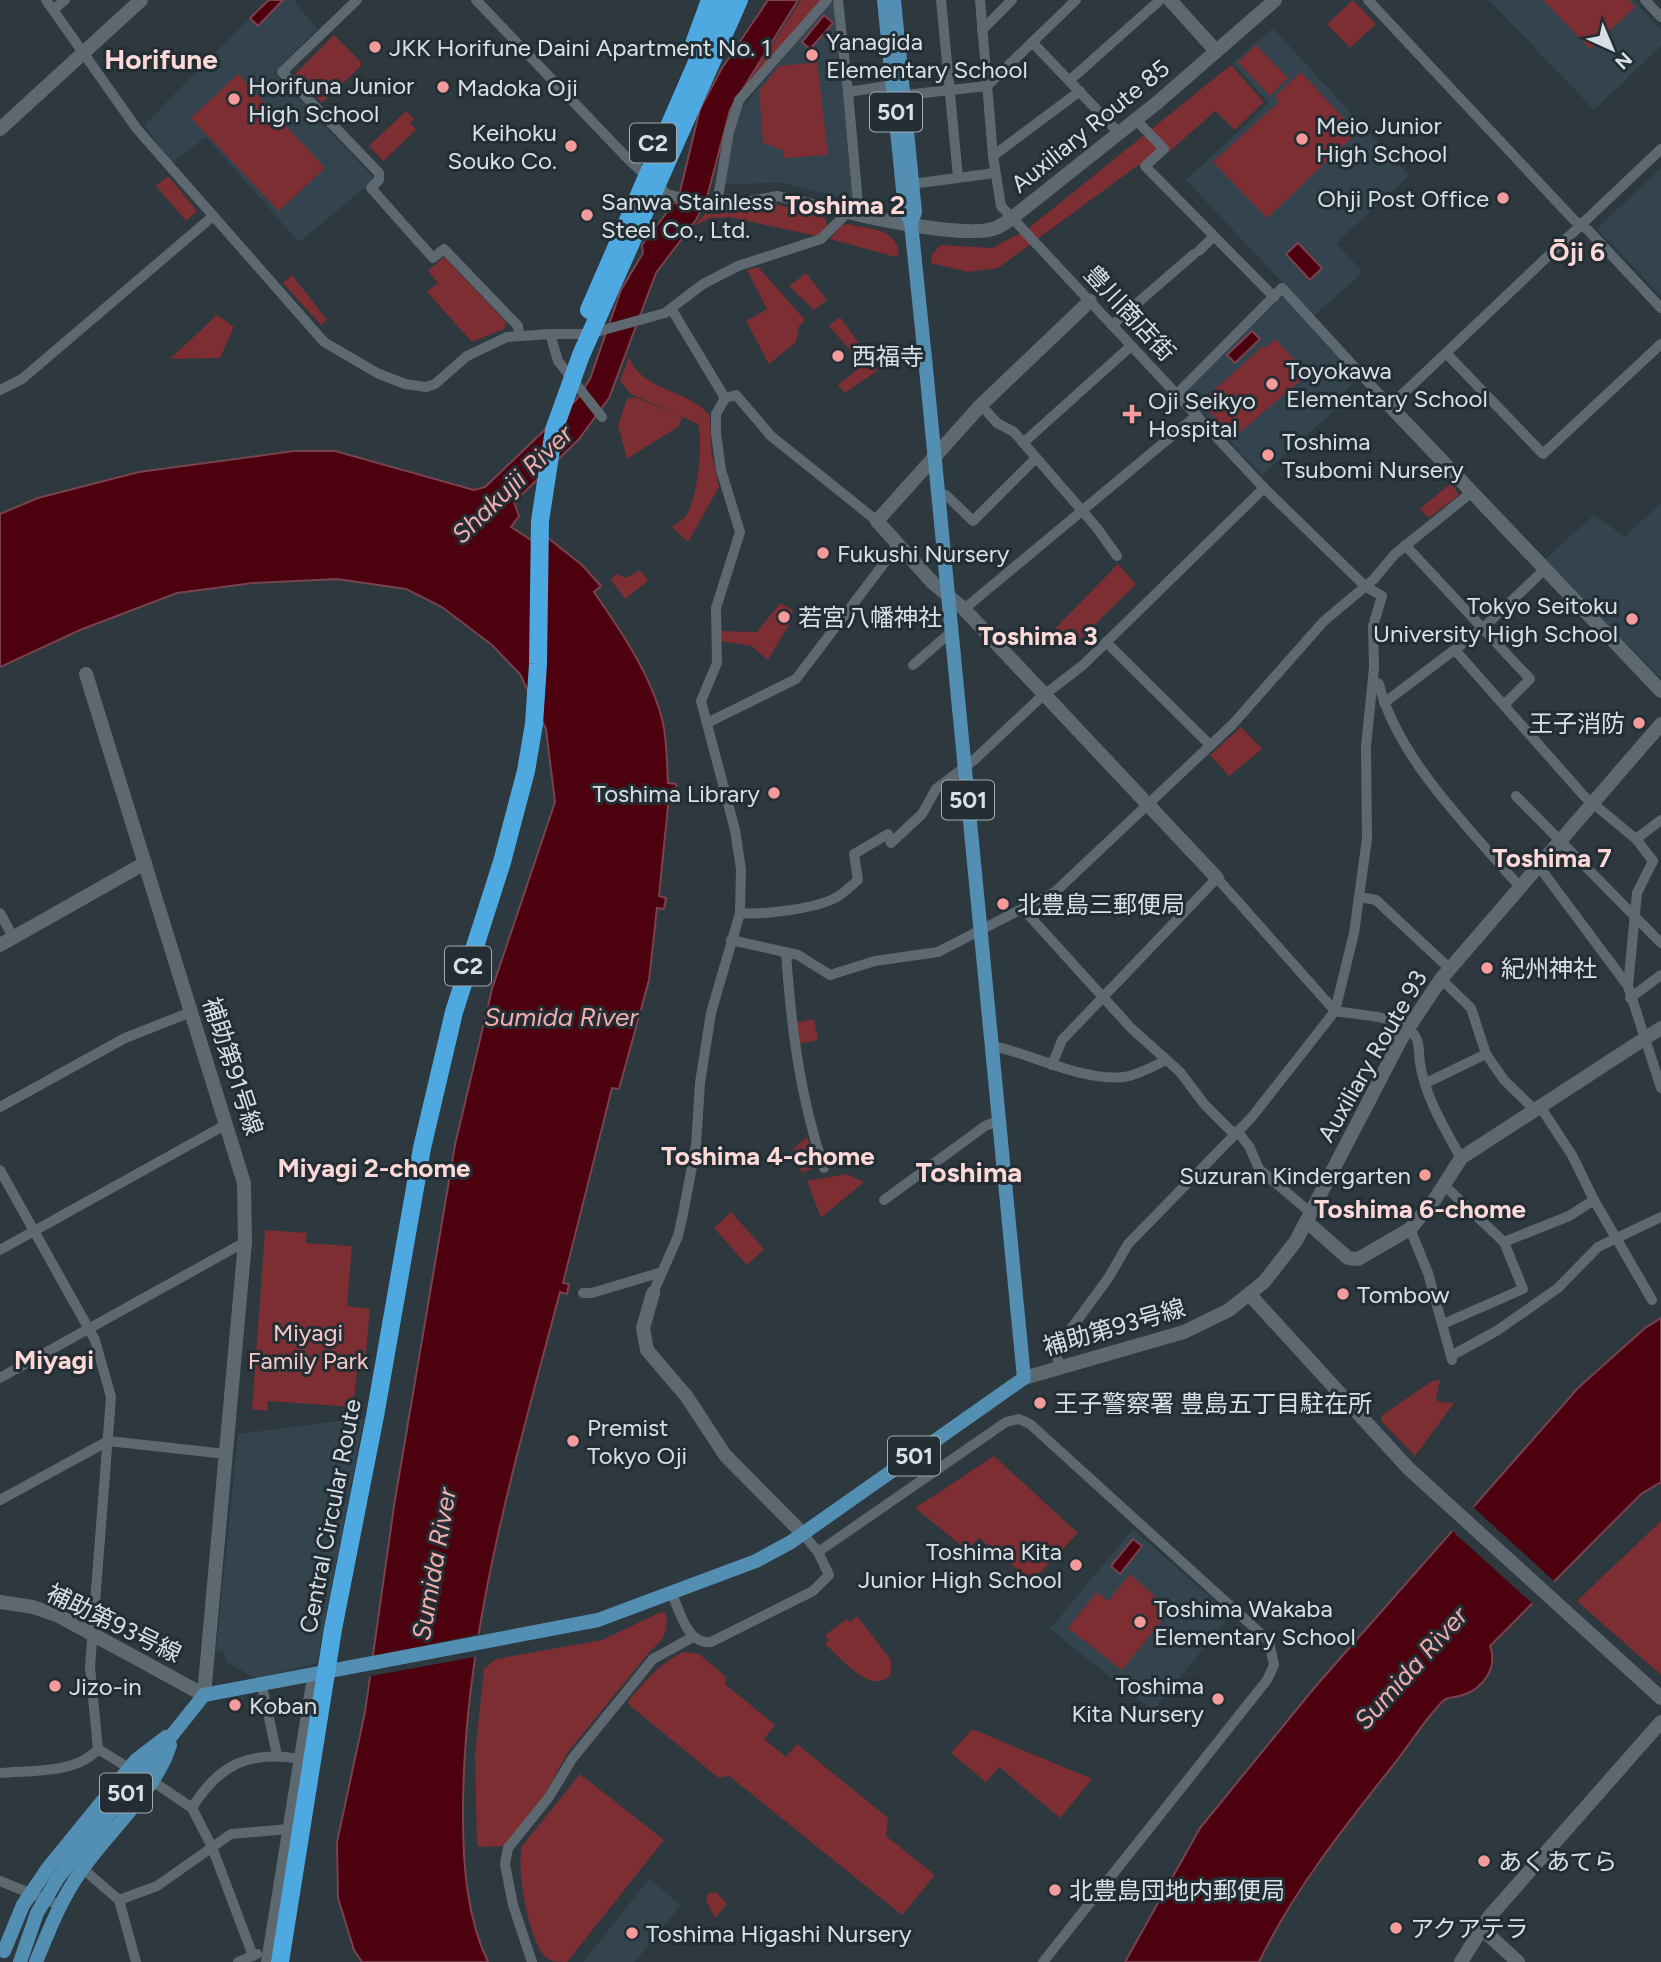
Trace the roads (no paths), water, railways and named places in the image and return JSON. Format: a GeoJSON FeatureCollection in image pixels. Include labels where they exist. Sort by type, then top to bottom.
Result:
{"type":"FeatureCollection","features":[{"type":"Feature","properties":{"kind":"highway","name":"C2"},"geometry":{"type":"LineString","coordinates":[[598,286],[613,240],[710,0]]}},
{"type":"Feature","properties":{"kind":"highway","name":"Central Circular Route"},"geometry":{"type":"LineString","coordinates":[[277,1959],[319,1683],[371,1414],[418,1147],[450,1012],[522,771],[534,662],[536,521],[547,443],[563,381],[598,286],[724,0]]}},
{"type":"Feature","properties":{"kind":"highway","name":"Central Circular Route"},"geometry":{"type":"LineString","coordinates":[[277,1959],[332,1629],[375,1416],[422,1148],[454,1012],[511,830],[528,761],[538,664],[540,521],[550,448],[560,409],[581,355],[741,0]]}},
{"type":"Feature","properties":{"kind":"main road","name":"501"},"geometry":{"type":"LineString","coordinates":[[20,1962],[37,1913],[77,1853],[204,1695],[598,1620],[673,1594],[756,1561],[803,1534],[1024,1378],[982,930],[950,633],[939,493],[911,223],[905,210],[884,0]]}},
{"type":"Feature","properties":{"kind":"main road","name":"501"},"geometry":{"type":"LineString","coordinates":[[894,0],[915,212],[911,223]]}},
{"type":"Feature","properties":{"kind":"main road"},"geometry":{"type":"LineString","coordinates":[[2,1951],[30,1893],[129,1768],[151,1746],[174,1733]]}},
{"type":"Feature","properties":{"kind":"main road"},"geometry":{"type":"LineString","coordinates":[[36,1962],[59,1905],[82,1868],[151,1780],[167,1756],[174,1733]]}},
{"type":"Feature","properties":{"kind":"street"},"geometry":{"type":"LineString","coordinates":[[46,0],[137,129],[324,342],[395,380],[426,387],[435,384],[467,356],[508,337],[604,331],[668,311],[703,284],[738,266],[821,239],[853,213]]}},
{"type":"Feature","properties":{"kind":"street"},"geometry":{"type":"LineString","coordinates":[[53,10],[65,0]]}},
{"type":"Feature","properties":{"kind":"street"},"geometry":{"type":"LineString","coordinates":[[0,128],[141,0]]}},
{"type":"Feature","properties":{"kind":"street"},"geometry":{"type":"LineString","coordinates":[[476,0],[636,167],[674,197],[710,206],[774,195],[853,213]]}},
{"type":"Feature","properties":{"kind":"street"},"geometry":{"type":"LineString","coordinates":[[719,192],[729,132],[739,100],[827,0]]}},
{"type":"Feature","properties":{"kind":"street"},"geometry":{"type":"LineString","coordinates":[[838,0],[848,92],[853,213]]}},
{"type":"Feature","properties":{"kind":"street"},"geometry":{"type":"LineString","coordinates":[[941,0],[958,177]]}},
{"type":"Feature","properties":{"kind":"street","name":"豊川商店街"},"geometry":{"type":"LineString","coordinates":[[980,0],[998,200],[1264,488],[1366,586]]}},
{"type":"Feature","properties":{"kind":"street"},"geometry":{"type":"LineString","coordinates":[[982,30],[1012,0]]}},
{"type":"Feature","properties":{"kind":"street"},"geometry":{"type":"LineString","coordinates":[[905,95],[987,86],[1076,0]]}},
{"type":"Feature","properties":{"kind":"street"},"geometry":{"type":"LineString","coordinates":[[1069,80],[1160,0]]}},
{"type":"Feature","properties":{"kind":"street"},"geometry":{"type":"LineString","coordinates":[[1170,0],[1216,51]]}},
{"type":"Feature","properties":{"kind":"street","name":"Auxiliary Route 85"},"geometry":{"type":"LineString","coordinates":[[853,213],[974,231],[994,229],[1012,218],[1136,120],[1275,0]]}},
{"type":"Feature","properties":{"kind":"street"},"geometry":{"type":"LineString","coordinates":[[1368,0],[1661,308]]}},
{"type":"Feature","properties":{"kind":"street"},"geometry":{"type":"LineString","coordinates":[[1645,0],[1661,17]]}},
{"type":"Feature","properties":{"kind":"street"},"geometry":{"type":"LineString","coordinates":[[351,2],[282,72],[379,173],[379,180],[371,188],[433,258],[444,249],[518,326],[519,335]]}},
{"type":"Feature","properties":{"kind":"street"},"geometry":{"type":"LineString","coordinates":[[1032,42],[1119,133]]}},
{"type":"Feature","properties":{"kind":"street"},"geometry":{"type":"LineString","coordinates":[[848,92],[893,85]]}},
{"type":"Feature","properties":{"kind":"street"},"geometry":{"type":"LineString","coordinates":[[993,156],[1080,91]]}},
{"type":"Feature","properties":{"kind":"street"},"geometry":{"type":"LineString","coordinates":[[1136,120],[1164,149],[1145,166],[1274,297]]}},
{"type":"Feature","properties":{"kind":"street"},"geometry":{"type":"LineString","coordinates":[[1390,406],[1661,149]]}},
{"type":"Feature","properties":{"kind":"street"},"geometry":{"type":"LineString","coordinates":[[912,184],[995,173]]}},
{"type":"Feature","properties":{"kind":"street"},"geometry":{"type":"LineString","coordinates":[[0,390],[22,379],[212,217]]}},
{"type":"Feature","properties":{"kind":"street"},"geometry":{"type":"LineString","coordinates":[[1112,325],[1213,237]]}},
{"type":"Feature","properties":{"kind":"street"},"geometry":{"type":"LineString","coordinates":[[1177,394],[1283,288],[1390,406],[1661,691]]}},
{"type":"Feature","properties":{"kind":"street"},"geometry":{"type":"LineString","coordinates":[[877,521],[981,405],[1090,302]]}},
{"type":"Feature","properties":{"kind":"street"},"geometry":{"type":"LineString","coordinates":[[668,311],[725,398]]}},
{"type":"Feature","properties":{"kind":"street"},"geometry":{"type":"LineString","coordinates":[[550,334],[558,361],[602,416]]}},
{"type":"Feature","properties":{"kind":"street"},"geometry":{"type":"LineString","coordinates":[[1446,353],[1543,454],[1661,344]]}},
{"type":"Feature","properties":{"kind":"street"},"geometry":{"type":"LineString","coordinates":[[1023,443],[1131,346]]}},
{"type":"Feature","properties":{"kind":"street"},"geometry":{"type":"LineString","coordinates":[[673,1594],[693,1637],[702,1643],[710,1642],[813,1591],[829,1575],[818,1552],[803,1534],[725,1455],[687,1397],[647,1350],[643,1328],[653,1293],[684,1214],[696,1145],[700,1083],[710,1013],[740,913],[741,869],[735,830],[701,697],[717,663],[716,608],[740,532],[721,470],[716,433],[716,414],[725,398],[736,395],[771,436],[877,521],[1147,802],[1335,1011],[1398,1023],[1408,1028],[1418,1041],[1433,1104],[1461,1158]]}},
{"type":"Feature","properties":{"kind":"street"},"geometry":{"type":"LineString","coordinates":[[981,405],[1023,443],[1082,510],[1117,556]]}},
{"type":"Feature","properties":{"kind":"street"},"geometry":{"type":"LineString","coordinates":[[964,609],[1197,415]]}},
{"type":"Feature","properties":{"kind":"street"},"geometry":{"type":"LineString","coordinates":[[939,493],[946,495],[973,521],[1036,458]]}},
{"type":"Feature","properties":{"kind":"street"},"geometry":{"type":"LineString","coordinates":[[740,913],[759,915],[780,912],[835,898],[858,880],[854,854],[888,834],[891,843],[922,814],[936,789],[1107,642],[1264,488]]}},
{"type":"Feature","properties":{"kind":"street"},"geometry":{"type":"LineString","coordinates":[[731,940],[798,955],[831,975],[875,961],[938,952],[1044,901],[1075,876],[1147,802],[1210,745],[1324,621],[1366,586],[1405,545],[1472,492]]}},
{"type":"Feature","properties":{"kind":"street"},"geometry":{"type":"LineString","coordinates":[[707,723],[796,680],[898,545]]}},
{"type":"Feature","properties":{"kind":"street"},"geometry":{"type":"LineString","coordinates":[[1405,545],[1530,679],[1505,704]]}},
{"type":"Feature","properties":{"kind":"street"},"geometry":{"type":"LineString","coordinates":[[1384,703],[1482,629],[1545,569]]}},
{"type":"Feature","properties":{"kind":"street"},"geometry":{"type":"LineString","coordinates":[[1061,1366],[1054,1352],[1128,1244],[1236,1133],[1335,1011],[1360,897],[1367,839],[1366,747],[1373,680],[1373,626],[1382,596],[1366,586]]}},
{"type":"Feature","properties":{"kind":"street"},"geometry":{"type":"LineString","coordinates":[[913,665],[950,633]]}},
{"type":"Feature","properties":{"kind":"street"},"geometry":{"type":"LineString","coordinates":[[1107,642],[1210,745]]}},
{"type":"Feature","properties":{"kind":"street"},"geometry":{"type":"LineString","coordinates":[[1455,650],[1591,803],[1636,839],[1653,861],[1637,892],[1628,986],[1653,1071],[1661,1088]]}},
{"type":"Feature","properties":{"kind":"street","name":"補助第91号線"},"geometry":{"type":"LineString","coordinates":[[86,674],[228,1124],[244,1184],[245,1242],[204,1695]]}},
{"type":"Feature","properties":{"kind":"street"},"geometry":{"type":"LineString","coordinates":[[1373,680],[1379,684],[1394,725],[1419,763],[1519,886]]}},
{"type":"Feature","properties":{"kind":"street","name":"Auxiliary Route 93"},"geometry":{"type":"LineString","coordinates":[[1250,1295],[1279,1264],[1309,1218],[1408,1028],[1445,973],[1661,724]]}},
{"type":"Feature","properties":{"kind":"street"},"geometry":{"type":"LineString","coordinates":[[1516,796],[1661,943]]}},
{"type":"Feature","properties":{"kind":"street"},"geometry":{"type":"LineString","coordinates":[[1636,839],[1661,820]]}},
{"type":"Feature","properties":{"kind":"street"},"geometry":{"type":"LineString","coordinates":[[0,913],[6,941],[145,863]]}},
{"type":"Feature","properties":{"kind":"street"},"geometry":{"type":"LineString","coordinates":[[1537,864],[1547,873],[1628,986]]}},
{"type":"Feature","properties":{"kind":"street"},"geometry":{"type":"LineString","coordinates":[[1052,1065],[1062,1040],[1217,878]]}},
{"type":"Feature","properties":{"kind":"street"},"geometry":{"type":"LineString","coordinates":[[1360,897],[1376,901],[1445,973],[1471,1009],[1486,1054],[1504,1080],[1538,1110],[1572,1155],[1594,1200],[1652,1300]]}},
{"type":"Feature","properties":{"kind":"street"},"geometry":{"type":"LineString","coordinates":[[1024,910],[1103,997],[1164,1060],[1180,1072],[1205,1105],[1249,1146],[1259,1169],[1353,1260],[1410,1229],[1461,1158],[1661,1028]]}},
{"type":"Feature","properties":{"kind":"street"},"geometry":{"type":"LineString","coordinates":[[786,952],[791,1018],[803,1093],[824,1168]]}},
{"type":"Feature","properties":{"kind":"street"},"geometry":{"type":"LineString","coordinates":[[1630,998],[1661,975]]}},
{"type":"Feature","properties":{"kind":"street"},"geometry":{"type":"LineString","coordinates":[[0,1107],[125,1038],[191,1012]]}},
{"type":"Feature","properties":{"kind":"street"},"geometry":{"type":"LineString","coordinates":[[993,1046],[1015,1051],[1035,1061],[1124,1077],[1164,1060]]}},
{"type":"Feature","properties":{"kind":"street"},"geometry":{"type":"LineString","coordinates":[[1426,1083],[1486,1054]]}},
{"type":"Feature","properties":{"kind":"street"},"geometry":{"type":"LineString","coordinates":[[884,1200],[985,1126],[1000,1120]]}},
{"type":"Feature","properties":{"kind":"street"},"geometry":{"type":"LineString","coordinates":[[0,1250],[228,1124]]}},
{"type":"Feature","properties":{"kind":"street"},"geometry":{"type":"LineString","coordinates":[[0,1170],[89,1329],[111,1397],[95,1635],[90,1667],[98,1749],[90,1759],[73,1765],[0,1773]]}},
{"type":"Feature","properties":{"kind":"street"},"geometry":{"type":"LineString","coordinates":[[1443,1324],[1523,1289],[1504,1242],[1444,1185]]}},
{"type":"Feature","properties":{"kind":"street"},"geometry":{"type":"LineString","coordinates":[[1504,1242],[1569,1216],[1594,1200]]}},
{"type":"Feature","properties":{"kind":"street"},"geometry":{"type":"LineString","coordinates":[[1410,1229],[1452,1358],[1548,1296],[1594,1250],[1661,1217]]}},
{"type":"Feature","properties":{"kind":"street"},"geometry":{"type":"LineString","coordinates":[[0,1378],[245,1242]]}},
{"type":"Feature","properties":{"kind":"street"},"geometry":{"type":"LineString","coordinates":[[583,1293],[592,1293],[662,1272]]}},
{"type":"Feature","properties":{"kind":"street"},"geometry":{"type":"LineString","coordinates":[[1250,1295],[1364,1422],[1446,1504],[1661,1698]]}},
{"type":"Feature","properties":{"kind":"street","name":"補助第93号線"},"geometry":{"type":"LineString","coordinates":[[1024,1378],[1184,1332],[1212,1320],[1250,1295]]}},
{"type":"Feature","properties":{"kind":"street"},"geometry":{"type":"LineString","coordinates":[[818,1552],[1006,1422],[1019,1419],[1030,1424],[1269,1641],[1274,1656],[1271,1673],[1043,1962]]}},
{"type":"Feature","properties":{"kind":"street"},"geometry":{"type":"LineString","coordinates":[[0,1500],[108,1441],[226,1454]]}},
{"type":"Feature","properties":{"kind":"street","name":"補助第93号線"},"geometry":{"type":"LineString","coordinates":[[0,1602],[46,1611],[204,1695]]}},
{"type":"Feature","properties":{"kind":"street"},"geometry":{"type":"LineString","coordinates":[[532,1962],[516,1917],[508,1880],[505,1864],[508,1848],[549,1797],[572,1759],[653,1659],[693,1637]]}},
{"type":"Feature","properties":{"kind":"street"},"geometry":{"type":"LineString","coordinates":[[277,1959],[289,1829],[312,1676]]}},
{"type":"Feature","properties":{"kind":"street"},"geometry":{"type":"LineString","coordinates":[[262,1686],[277,1755]]}},
{"type":"Feature","properties":{"kind":"street"},"geometry":{"type":"LineString","coordinates":[[1461,1962],[1481,1928],[1661,1722]]}},
{"type":"Feature","properties":{"kind":"street"},"geometry":{"type":"LineString","coordinates":[[98,1749],[129,1768]]}},
{"type":"Feature","properties":{"kind":"street"},"geometry":{"type":"LineString","coordinates":[[192,1808],[206,1786],[222,1771],[251,1757],[277,1755],[301,1759]]}},
{"type":"Feature","properties":{"kind":"street"},"geometry":{"type":"LineString","coordinates":[[151,1780],[192,1808],[212,1847],[253,1956]]}},
{"type":"Feature","properties":{"kind":"street"},"geometry":{"type":"LineString","coordinates":[[119,1900],[157,1886],[212,1847],[241,1831],[289,1829]]}},
{"type":"Feature","properties":{"kind":"street"},"geometry":{"type":"LineString","coordinates":[[82,1868],[119,1900],[136,1962]]}},
{"type":"Feature","properties":{"kind":"street"},"geometry":{"type":"LineString","coordinates":[[0,1881],[59,1905]]}},
{"type":"Feature","properties":{"kind":"street"},"geometry":{"type":"LineString","coordinates":[[1481,1928],[1518,1962]]}},
{"type":"Feature","properties":{"kind":"street"},"geometry":{"type":"LineString","coordinates":[[2,1951],[36,1962]]}},
{"type":"Feature","properties":{"kind":"street"},"geometry":{"type":"LineString","coordinates":[[239,1962],[253,1956],[277,1959]]}},
{"type":"Feature","properties":{"kind":"street"},"geometry":{"type":"LineString","coordinates":[[266,1962],[277,1959]]}},
{"type":"Feature","properties":{"kind":"water"},"geometry":{"type":"Polygon","coordinates":[[[269,0],[283,0],[258,26],[250,18],[269,0]]]}},
{"type":"Feature","properties":{"kind":"water","name":"Shakujii River"},"geometry":{"type":"Polygon","coordinates":[[[768,0],[798,0],[730,110],[706,201],[696,220],[656,273],[609,398],[579,439],[514,502],[519,516],[511,527],[542,547],[548,538],[582,565],[601,586],[594,592],[625,638],[658,705],[667,753],[668,783],[676,784],[676,796],[669,796],[659,896],[666,898],[664,909],[657,908],[649,980],[619,1089],[612,1088],[563,1283],[569,1284],[567,1294],[560,1292],[509,1486],[481,1618],[465,1750],[463,1835],[471,1909],[488,1962],[362,1962],[354,1950],[338,1898],[337,1842],[365,1712],[394,1506],[455,1145],[492,989],[555,802],[546,729],[520,674],[492,645],[442,607],[406,589],[337,579],[253,583],[177,593],[80,630],[0,667],[0,514],[38,498],[139,472],[294,451],[335,451],[474,490],[485,487],[576,400],[590,379],[621,290],[643,253],[642,245],[675,202],[677,204],[700,109],[722,68],[768,0]]]}},
{"type":"Feature","properties":{"kind":"water"},"geometry":{"type":"Polygon","coordinates":[[[824,15],[833,23],[810,49],[802,42],[824,15]]]}},
{"type":"Feature","properties":{"kind":"water"},"geometry":{"type":"Polygon","coordinates":[[[1298,243],[1322,268],[1310,280],[1286,254],[1298,243]]]}},
{"type":"Feature","properties":{"kind":"water"},"geometry":{"type":"Polygon","coordinates":[[[1252,331],[1260,339],[1235,363],[1227,355],[1252,331]]]}},
{"type":"Feature","properties":{"kind":"water","name":"Sumida River"},"geometry":{"type":"Polygon","coordinates":[[[1661,1318],[1661,1482],[1641,1494],[1490,1646],[1491,1669],[1483,1682],[1471,1692],[1445,1699],[1430,1716],[1321,1860],[1288,1910],[1259,1962],[1125,1962],[1200,1828],[1315,1687],[1578,1388],[1645,1328],[1661,1318]]]}},
{"type":"Feature","properties":{"kind":"water"},"geometry":{"type":"Polygon","coordinates":[[[1133,1539],[1142,1546],[1120,1574],[1111,1566],[1133,1539]]]}},
{"type":"Feature","properties":{"kind":"place","name":"JKK Horifune Daini Apartment No. 1"},"geometry":{"type":"Point","coordinates":[375,47]}},
{"type":"Feature","properties":{"kind":"place","name":"Yanagida Elementary School"},"geometry":{"type":"Point","coordinates":[812,55]}},
{"type":"Feature","properties":{"kind":"place","name":"Madoka Oji"},"geometry":{"type":"Point","coordinates":[443,87]}},
{"type":"Feature","properties":{"kind":"place","name":"Horifuna Junior High School"},"geometry":{"type":"Point","coordinates":[234,99]}},
{"type":"Feature","properties":{"kind":"place","name":"Meio Junior High School"},"geometry":{"type":"Point","coordinates":[1302,139]}},
{"type":"Feature","properties":{"kind":"place","name":"Keihoku Souko Co."},"geometry":{"type":"Point","coordinates":[571,146]}},
{"type":"Feature","properties":{"kind":"place","name":"Ohji Post Office"},"geometry":{"type":"Point","coordinates":[1503,198]}},
{"type":"Feature","properties":{"kind":"place","name":"Sanwa Stainless Steel Co., Ltd."},"geometry":{"type":"Point","coordinates":[587,215]}},
{"type":"Feature","properties":{"kind":"place","name":"西福寺"},"geometry":{"type":"Point","coordinates":[838,356]}},
{"type":"Feature","properties":{"kind":"place","name":"Toyokawa Elementary School"},"geometry":{"type":"Point","coordinates":[1272,384]}},
{"type":"Feature","properties":{"kind":"place","name":"Oji Seikyo Hospital"},"geometry":{"type":"Point","coordinates":[1132,414]}},
{"type":"Feature","properties":{"kind":"place","name":"Toshima Tsubomi Nursery"},"geometry":{"type":"Point","coordinates":[1268,455]}},
{"type":"Feature","properties":{"kind":"place","name":"Fukushi Nursery"},"geometry":{"type":"Point","coordinates":[823,553]}},
{"type":"Feature","properties":{"kind":"place","name":"若宮八幡神社"},"geometry":{"type":"Point","coordinates":[784,617]}},
{"type":"Feature","properties":{"kind":"place","name":"Tokyo Seitoku University High School"},"geometry":{"type":"Point","coordinates":[1632,619]}},
{"type":"Feature","properties":{"kind":"place","name":"王子消防"},"geometry":{"type":"Point","coordinates":[1639,723]}},
{"type":"Feature","properties":{"kind":"place","name":"Toshima Library"},"geometry":{"type":"Point","coordinates":[774,793]}},
{"type":"Feature","properties":{"kind":"place","name":"北豊島三郵便局"},"geometry":{"type":"Point","coordinates":[1003,904]}},
{"type":"Feature","properties":{"kind":"place","name":"紀州神社"},"geometry":{"type":"Point","coordinates":[1487,968]}},
{"type":"Feature","properties":{"kind":"place","name":"Suzuran Kindergarten"},"geometry":{"type":"Point","coordinates":[1425,1175]}},
{"type":"Feature","properties":{"kind":"place","name":"Tombow"},"geometry":{"type":"Point","coordinates":[1343,1294]}},
{"type":"Feature","properties":{"kind":"place","name":"王子警察署 豊島五丁目駐在所"},"geometry":{"type":"Point","coordinates":[1040,1403]}},
{"type":"Feature","properties":{"kind":"place","name":"Premist Tokyo Oji"},"geometry":{"type":"Point","coordinates":[573,1441]}},
{"type":"Feature","properties":{"kind":"place","name":"Toshima Kita Junior High School"},"geometry":{"type":"Point","coordinates":[1076,1565]}},
{"type":"Feature","properties":{"kind":"place","name":"Toshima Wakaba Elementary School"},"geometry":{"type":"Point","coordinates":[1140,1622]}},
{"type":"Feature","properties":{"kind":"place","name":"Jizo-in"},"geometry":{"type":"Point","coordinates":[55,1686]}},
{"type":"Feature","properties":{"kind":"place","name":"Toshima Kita Nursery"},"geometry":{"type":"Point","coordinates":[1218,1699]}},
{"type":"Feature","properties":{"kind":"place","name":"Koban"},"geometry":{"type":"Point","coordinates":[235,1705]}},
{"type":"Feature","properties":{"kind":"place","name":"あくあてら"},"geometry":{"type":"Point","coordinates":[1484,1861]}},
{"type":"Feature","properties":{"kind":"place","name":"北豊島団地内郵便局"},"geometry":{"type":"Point","coordinates":[1055,1890]}},
{"type":"Feature","properties":{"kind":"place","name":"アクアテラ"},"geometry":{"type":"Point","coordinates":[1396,1928]}},
{"type":"Feature","properties":{"kind":"place","name":"Toshima Higashi Nursery"},"geometry":{"type":"Point","coordinates":[632,1933]}},
{"type":"Feature","properties":{"kind":"district","name":"Horifune"},"geometry":{"type":"Point","coordinates":[161,59]}},
{"type":"Feature","properties":{"kind":"district","name":"Toshima 2"},"geometry":{"type":"Point","coordinates":[845,205]}},
{"type":"Feature","properties":{"kind":"district","name":"Ōji 6"},"geometry":{"type":"Point","coordinates":[1577,252]}},
{"type":"Feature","properties":{"kind":"district","name":"Toshima 3"},"geometry":{"type":"Point","coordinates":[1038,636]}},
{"type":"Feature","properties":{"kind":"district","name":"Toshima 7"},"geometry":{"type":"Point","coordinates":[1552,858]}},
{"type":"Feature","properties":{"kind":"district","name":"Toshima 4-chome"},"geometry":{"type":"Point","coordinates":[768,1156]}},
{"type":"Feature","properties":{"kind":"district","name":"Miyagi 2-chome"},"geometry":{"type":"Point","coordinates":[374,1168]}},
{"type":"Feature","properties":{"kind":"district","name":"Toshima"},"geometry":{"type":"Point","coordinates":[969,1172]}},
{"type":"Feature","properties":{"kind":"district","name":"Toshima 6-chome"},"geometry":{"type":"Point","coordinates":[1420,1209]}},
{"type":"Feature","properties":{"kind":"district","name":"Miyagi"},"geometry":{"type":"Point","coordinates":[54,1360]}},
{"type":"Feature","properties":{"kind":"park label","name":"Miyagi Family Park"},"geometry":{"type":"Point","coordinates":[308,1346]}}]}
